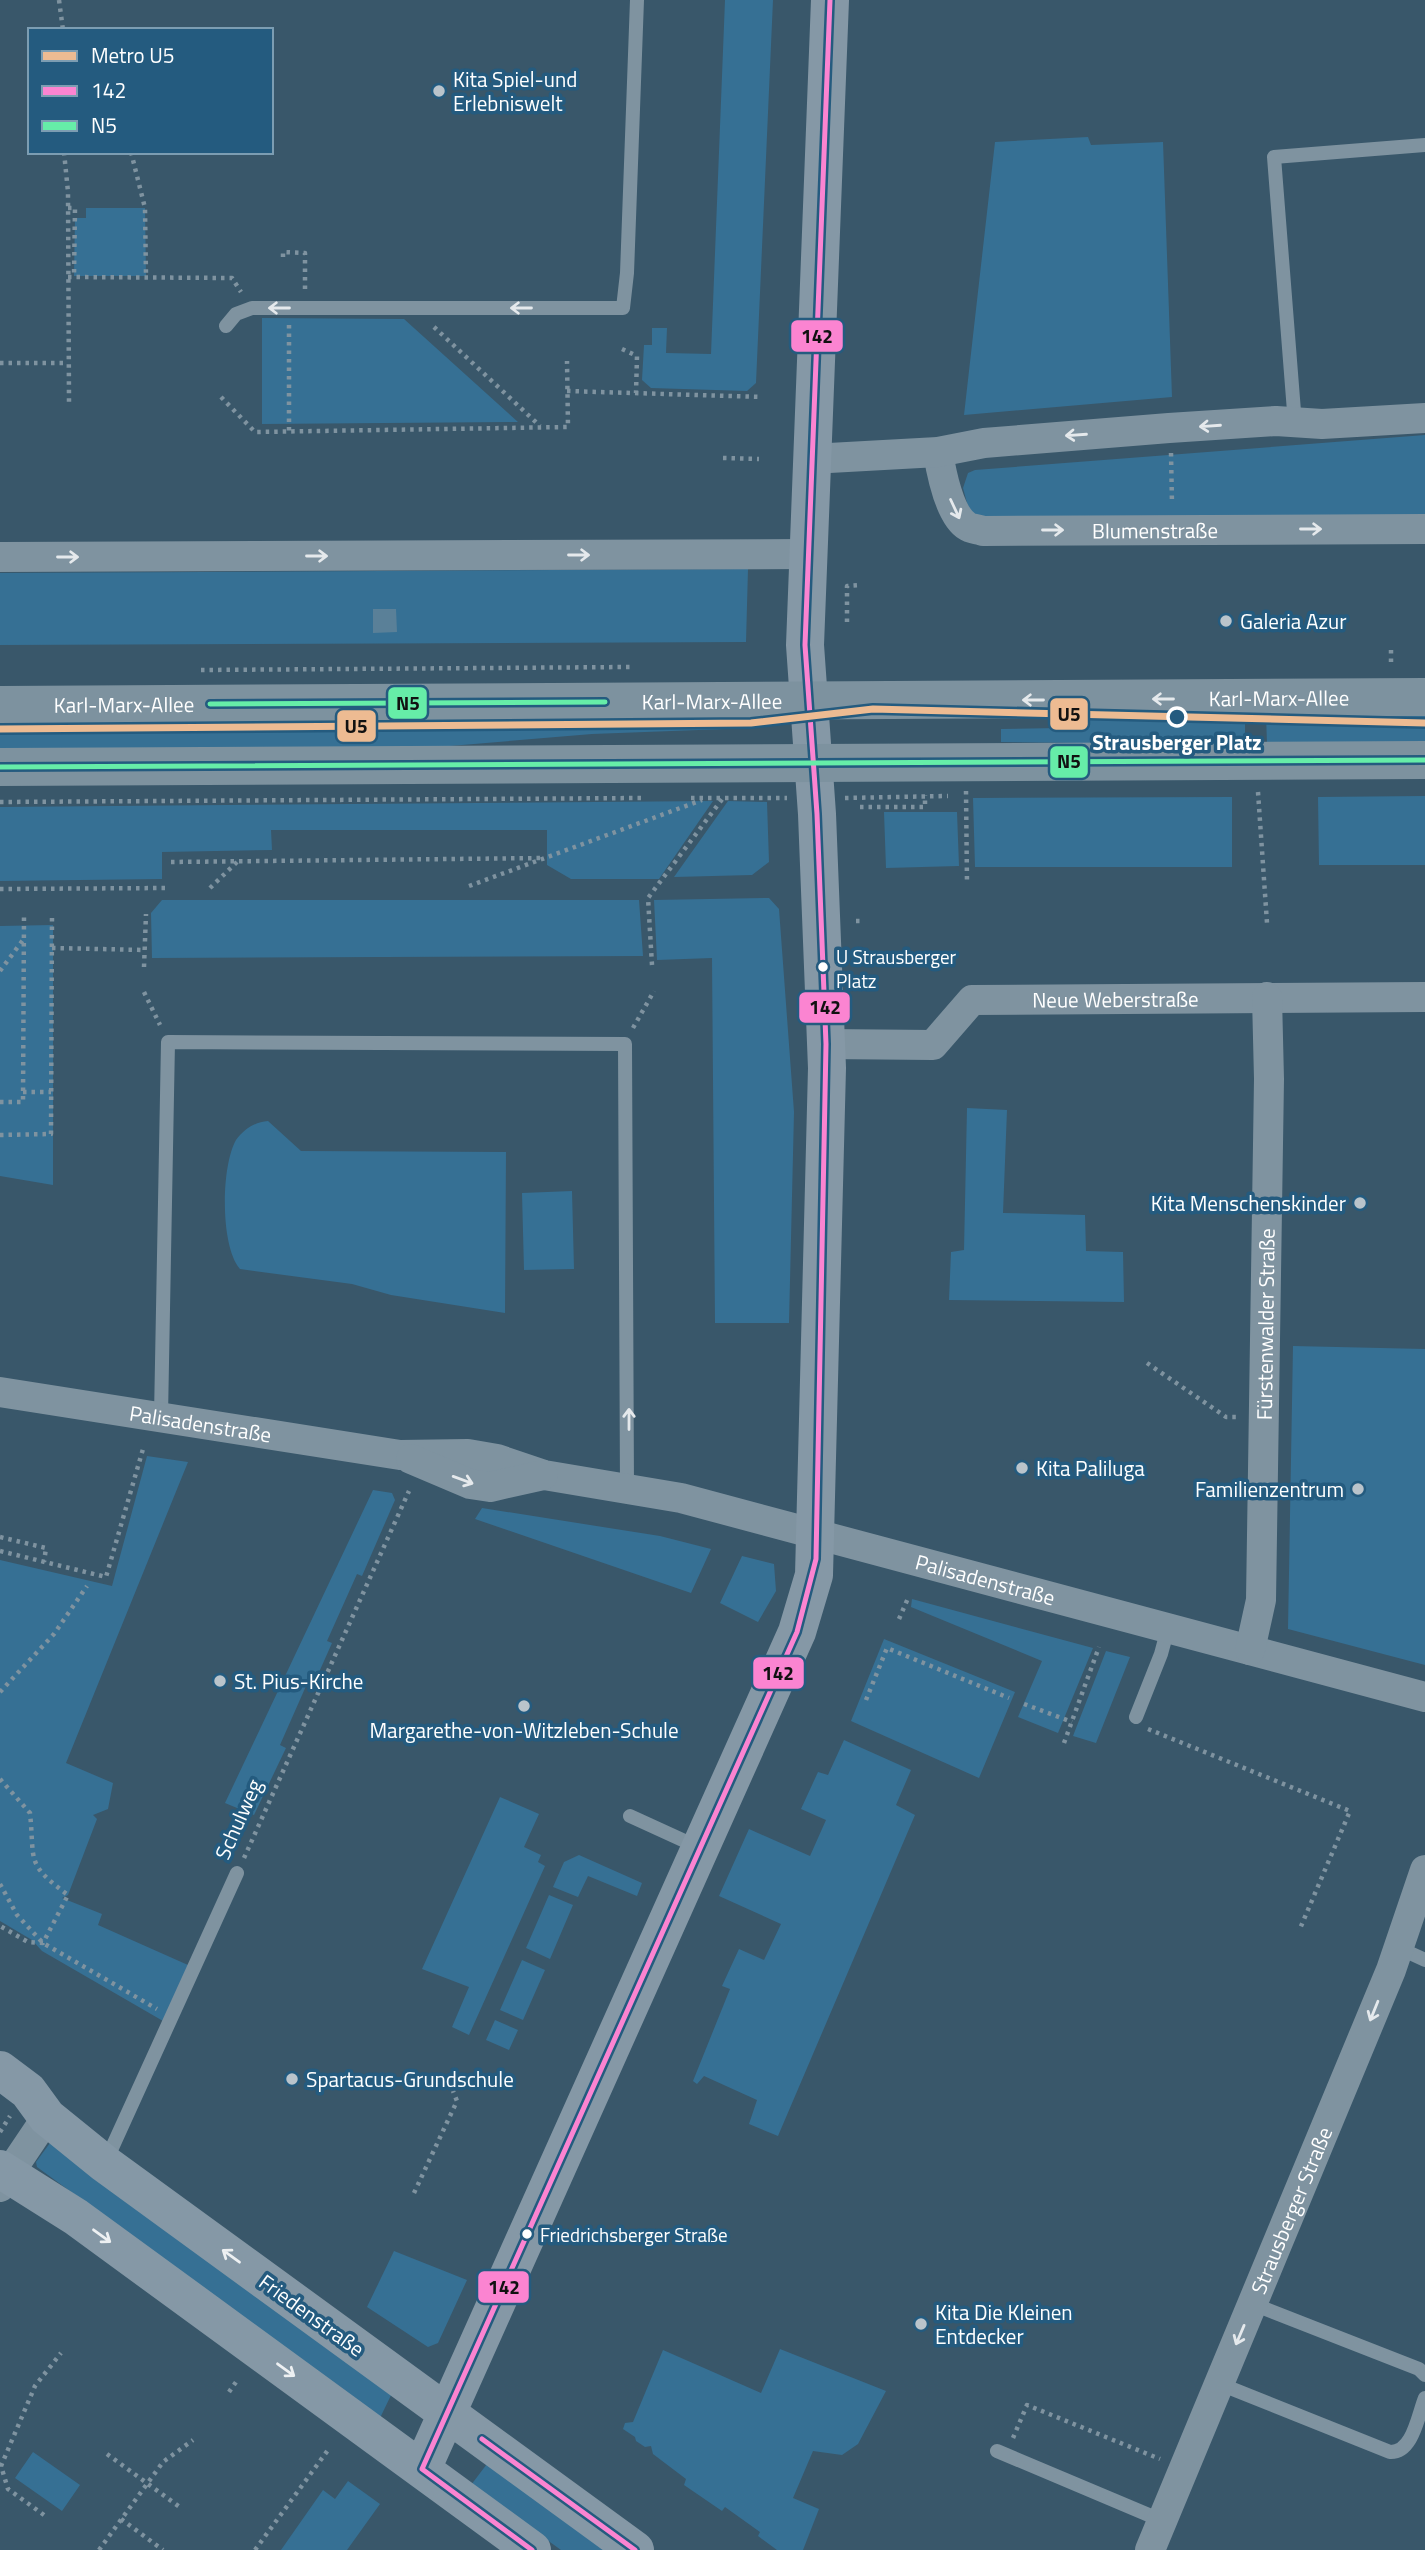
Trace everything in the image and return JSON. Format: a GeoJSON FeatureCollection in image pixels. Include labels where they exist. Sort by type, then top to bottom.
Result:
{"type":"FeatureCollection","features":[{"type":"Feature","properties":{"kind":"main road","name":"Karl-Marx-Allee"},"geometry":{"type":"LineString","coordinates":[[0,705],[1425,697]]}},
{"type":"Feature","properties":{"kind":"main road"},"geometry":{"type":"LineString","coordinates":[[0,767],[1425,760]]}},
{"type":"Feature","properties":{"kind":"street"},"geometry":{"type":"LineString","coordinates":[[422,2469],[797,1632],[814,1574],[827,1044],[813,761],[807,701],[808,554],[830,0]]}},
{"type":"Feature","properties":{"kind":"street"},"geometry":{"type":"LineString","coordinates":[[811,459],[938,452],[1003,441],[1276,421],[1295,424],[1425,418]]}},
{"type":"Feature","properties":{"kind":"street","name":"Blumenstraße"},"geometry":{"type":"LineString","coordinates":[[938,452],[942,478],[958,518],[967,527],[983,531],[1425,529]]}},
{"type":"Feature","properties":{"kind":"street"},"geometry":{"type":"LineString","coordinates":[[0,557],[808,554]]}},
{"type":"Feature","properties":{"kind":"street","name":"Neue Weberstraße"},"geometry":{"type":"LineString","coordinates":[[827,1044],[933,1045],[972,1000],[1425,996]]}},
{"type":"Feature","properties":{"kind":"street","name":"Fürstenwalder Straße"},"geometry":{"type":"LineString","coordinates":[[1250,1650],[1261,1600],[1269,1079],[1267,997]]}},
{"type":"Feature","properties":{"kind":"street","name":"Palisadenstraße"},"geometry":{"type":"LineString","coordinates":[[0,1392],[400,1455],[468,1454],[497,1459],[544,1475],[681,1497],[1425,1697]]}},
{"type":"Feature","properties":{"kind":"street","name":"Strausberger Straße"},"geometry":{"type":"LineString","coordinates":[[1150,2550],[1253,2304],[1412,1954],[1411,1905],[1425,1870]]}},
{"type":"Feature","properties":{"kind":"street","name":"Friedenstraße"},"geometry":{"type":"LineString","coordinates":[[0,2070],[28,2091],[47,2117],[105,2164],[635,2550]]}},
{"type":"Feature","properties":{"kind":"street"},"geometry":{"type":"LineString","coordinates":[[47,2117],[3,2177],[76,2217],[532,2550]]}},
{"type":"Feature","properties":{"kind":"lane"},"geometry":{"type":"LineString","coordinates":[[226,326],[236,314],[244,310],[623,308],[627,273],[637,0]]}},
{"type":"Feature","properties":{"kind":"lane"},"geometry":{"type":"LineString","coordinates":[[1295,424],[1274,156],[1425,145]]}},
{"type":"Feature","properties":{"kind":"lane"},"geometry":{"type":"LineString","coordinates":[[161,1416],[168,1042],[625,1044],[627,1488]]}},
{"type":"Feature","properties":{"kind":"lane"},"geometry":{"type":"LineString","coordinates":[[1138,1721],[1168,1628]]}},
{"type":"Feature","properties":{"kind":"lane"},"geometry":{"type":"LineString","coordinates":[[630,1816],[701,1849]]}},
{"type":"Feature","properties":{"kind":"lane","name":"Schulweg"},"geometry":{"type":"LineString","coordinates":[[105,2164],[237,1873]]}},
{"type":"Feature","properties":{"kind":"lane"},"geometry":{"type":"LineString","coordinates":[[1253,2304],[1419,2369],[1425,2375]]}},
{"type":"Feature","properties":{"kind":"lane"},"geometry":{"type":"LineString","coordinates":[[1220,2384],[1390,2452],[1400,2451],[1408,2442],[1425,2398]]}},
{"type":"Feature","properties":{"kind":"lane"},"geometry":{"type":"LineString","coordinates":[[1001,2453],[1163,2521]]}},
{"type":"Feature","properties":{"kind":"path"},"geometry":{"type":"LineString","coordinates":[[59,0],[63,28]]}},
{"type":"Feature","properties":{"kind":"path"},"geometry":{"type":"LineString","coordinates":[[64,154],[71,276],[69,402]]}},
{"type":"Feature","properties":{"kind":"path"},"geometry":{"type":"LineString","coordinates":[[132,154],[145,208],[146,276]]}},
{"type":"Feature","properties":{"kind":"path"},"geometry":{"type":"LineString","coordinates":[[283,257],[283,252],[305,253],[297,308],[289,432]]}},
{"type":"Feature","properties":{"kind":"path"},"geometry":{"type":"LineString","coordinates":[[71,276],[232,278]]}},
{"type":"Feature","properties":{"kind":"path"},"geometry":{"type":"LineString","coordinates":[[413,308],[540,427]]}},
{"type":"Feature","properties":{"kind":"path"},"geometry":{"type":"LineString","coordinates":[[622,349],[637,356],[636,393]]}},
{"type":"Feature","properties":{"kind":"path"},"geometry":{"type":"LineString","coordinates":[[221,397],[255,432],[568,427],[567,361]]}},
{"type":"Feature","properties":{"kind":"path"},"geometry":{"type":"LineString","coordinates":[[0,363],[68,363]]}},
{"type":"Feature","properties":{"kind":"path"},"geometry":{"type":"LineString","coordinates":[[567,391],[762,397]]}},
{"type":"Feature","properties":{"kind":"path"},"geometry":{"type":"LineString","coordinates":[[723,458],[760,459]]}},
{"type":"Feature","properties":{"kind":"path"},"geometry":{"type":"LineString","coordinates":[[847,622],[847,586],[861,585]]}},
{"type":"Feature","properties":{"kind":"path"},"geometry":{"type":"LineString","coordinates":[[1391,650],[1391,670]]}},
{"type":"Feature","properties":{"kind":"path"},"geometry":{"type":"LineString","coordinates":[[860,807],[925,807],[925,786]]}},
{"type":"Feature","properties":{"kind":"path"},"geometry":{"type":"LineString","coordinates":[[966,786],[967,884]]}},
{"type":"Feature","properties":{"kind":"path"},"geometry":{"type":"LineString","coordinates":[[469,886],[731,789],[648,898],[652,965]]}},
{"type":"Feature","properties":{"kind":"path"},"geometry":{"type":"LineString","coordinates":[[1258,792],[1267,887],[1267,923]]}},
{"type":"Feature","properties":{"kind":"path"},"geometry":{"type":"LineString","coordinates":[[0,802],[646,797]]}},
{"type":"Feature","properties":{"kind":"path"},"geometry":{"type":"LineString","coordinates":[[685,797],[788,798]]}},
{"type":"Feature","properties":{"kind":"path"},"geometry":{"type":"LineString","coordinates":[[171,862],[544,858]]}},
{"type":"Feature","properties":{"kind":"path"},"geometry":{"type":"LineString","coordinates":[[210,888],[237,862]]}},
{"type":"Feature","properties":{"kind":"path"},"geometry":{"type":"LineString","coordinates":[[0,889],[167,888]]}},
{"type":"Feature","properties":{"kind":"path"},"geometry":{"type":"LineString","coordinates":[[144,967],[146,914]]}},
{"type":"Feature","properties":{"kind":"path"},"geometry":{"type":"LineString","coordinates":[[0,1102],[23,1102],[24,915]]}},
{"type":"Feature","properties":{"kind":"path"},"geometry":{"type":"LineString","coordinates":[[0,1135],[51,1134],[52,915]]}},
{"type":"Feature","properties":{"kind":"path"},"geometry":{"type":"LineString","coordinates":[[856,921],[864,921]]}},
{"type":"Feature","properties":{"kind":"path"},"geometry":{"type":"LineString","coordinates":[[0,971],[24,939]]}},
{"type":"Feature","properties":{"kind":"path"},"geometry":{"type":"LineString","coordinates":[[52,948],[145,950]]}},
{"type":"Feature","properties":{"kind":"path"},"geometry":{"type":"LineString","coordinates":[[625,1044],[654,991]]}},
{"type":"Feature","properties":{"kind":"path"},"geometry":{"type":"LineString","coordinates":[[144,992],[168,1042]]}},
{"type":"Feature","properties":{"kind":"path"},"geometry":{"type":"LineString","coordinates":[[23,1092],[51,1092]]}},
{"type":"Feature","properties":{"kind":"path"},"geometry":{"type":"LineString","coordinates":[[1147,1363],[1226,1417],[1264,1416]]}},
{"type":"Feature","properties":{"kind":"path"},"geometry":{"type":"LineString","coordinates":[[0,1551],[106,1577],[143,1449]]}},
{"type":"Feature","properties":{"kind":"path","name":"Schulweg"},"geometry":{"type":"LineString","coordinates":[[237,1873],[409,1491]]}},
{"type":"Feature","properties":{"kind":"path"},"geometry":{"type":"LineString","coordinates":[[0,1537],[46,1548],[44,1562]]}},
{"type":"Feature","properties":{"kind":"path"},"geometry":{"type":"LineString","coordinates":[[0,1692],[54,1634],[88,1586]]}},
{"type":"Feature","properties":{"kind":"path"},"geometry":{"type":"LineString","coordinates":[[899,1619],[909,1596]]}},
{"type":"Feature","properties":{"kind":"path"},"geometry":{"type":"LineString","coordinates":[[1064,1743],[1099,1647]]}},
{"type":"Feature","properties":{"kind":"path"},"geometry":{"type":"LineString","coordinates":[[866,1700],[887,1648],[1009,1698]]}},
{"type":"Feature","properties":{"kind":"path"},"geometry":{"type":"LineString","coordinates":[[1024,1704],[1072,1722]]}},
{"type":"Feature","properties":{"kind":"path"},"geometry":{"type":"LineString","coordinates":[[1138,1721],[1350,1811],[1299,1931]]}},
{"type":"Feature","properties":{"kind":"path"},"geometry":{"type":"LineString","coordinates":[[0,1779],[30,1813],[31,1855],[44,1878],[68,1895],[43,1943]]}},
{"type":"Feature","properties":{"kind":"path"},"geometry":{"type":"LineString","coordinates":[[0,1884],[16,1914],[43,1943],[171,2016]]}},
{"type":"Feature","properties":{"kind":"path"},"geometry":{"type":"LineString","coordinates":[[0,1926],[28,1942],[43,1943]]}},
{"type":"Feature","properties":{"kind":"path"},"geometry":{"type":"LineString","coordinates":[[414,2193],[457,2102],[453,2091]]}},
{"type":"Feature","properties":{"kind":"path"},"geometry":{"type":"LineString","coordinates":[[44,2515],[8,2489],[1,2466],[35,2386],[61,2353]]}},
{"type":"Feature","properties":{"kind":"path"},"geometry":{"type":"LineString","coordinates":[[229,2392],[236,2382]]}},
{"type":"Feature","properties":{"kind":"path"},"geometry":{"type":"LineString","coordinates":[[1001,2453],[1027,2405],[1163,2460]]}},
{"type":"Feature","properties":{"kind":"path"},"geometry":{"type":"LineString","coordinates":[[99,2550],[163,2462],[193,2440]]}},
{"type":"Feature","properties":{"kind":"path"},"geometry":{"type":"LineString","coordinates":[[255,2550],[328,2450]]}},
{"type":"Feature","properties":{"kind":"path"},"geometry":{"type":"LineString","coordinates":[[107,2454],[181,2508]]}},
{"type":"Feature","properties":{"kind":"path"},"geometry":{"type":"LineString","coordinates":[[121,2519],[163,2550]]}},
{"type":"Feature","properties":{"kind":"shaded area"},"geometry":{"type":"Polygon","coordinates":[[[725,0],[773,0],[756,383],[747,391],[651,388],[642,380],[644,345],[652,345],[652,328],[667,328],[666,353],[711,354],[725,0]]]}},
{"type":"Feature","properties":{"kind":"shaded area"},"geometry":{"type":"Polygon","coordinates":[[[1088,137],[1091,145],[1163,142],[1172,397],[964,415],[995,142],[1088,137]]]}},
{"type":"Feature","properties":{"kind":"shaded area"},"geometry":{"type":"Polygon","coordinates":[[[86,208],[145,208],[146,276],[74,276],[75,218],[86,218],[86,208]]]}},
{"type":"Feature","properties":{"kind":"shaded area"},"geometry":{"type":"Polygon","coordinates":[[[262,318],[404,319],[518,422],[262,424],[262,318]]]}},
{"type":"Feature","properties":{"kind":"shaded area"},"geometry":{"type":"Polygon","coordinates":[[[1425,435],[1425,519],[985,522],[970,514],[963,488],[968,473],[975,470],[1425,435]]]}},
{"type":"Feature","properties":{"kind":"shaded area"},"geometry":{"type":"Polygon","coordinates":[[[748,569],[746,642],[0,645],[0,573],[748,569]]]}},
{"type":"Feature","properties":{"kind":"shaded area"},"geometry":{"type":"Polygon","coordinates":[[[373,609],[396,609],[397,632],[373,633],[373,609]]]}},
{"type":"Feature","properties":{"kind":"shaded area"},"geometry":{"type":"Polygon","coordinates":[[[1425,714],[1425,745],[1267,744],[1266,715],[1425,714]]]}},
{"type":"Feature","properties":{"kind":"shaded area"},"geometry":{"type":"Polygon","coordinates":[[[1102,715],[1245,715],[1245,745],[1001,742],[1001,729],[1058,728],[1102,715]]]}},
{"type":"Feature","properties":{"kind":"shaded area"},"geometry":{"type":"Polygon","coordinates":[[[750,717],[752,728],[592,734],[426,748],[0,751],[0,721],[750,717]]]}},
{"type":"Feature","properties":{"kind":"shaded area"},"geometry":{"type":"Polygon","coordinates":[[[1425,796],[1425,865],[1319,865],[1318,797],[1425,796]]]}},
{"type":"Feature","properties":{"kind":"shaded area"},"geometry":{"type":"Polygon","coordinates":[[[1232,797],[1232,867],[975,867],[973,798],[1232,797]]]}},
{"type":"Feature","properties":{"kind":"shaded area"},"geometry":{"type":"Polygon","coordinates":[[[713,801],[659,879],[571,879],[547,865],[547,830],[271,830],[272,850],[162,852],[162,879],[0,881],[0,807],[713,801]]]}},
{"type":"Feature","properties":{"kind":"shaded area"},"geometry":{"type":"Polygon","coordinates":[[[728,801],[767,802],[769,862],[752,875],[674,877],[728,801]]]}},
{"type":"Feature","properties":{"kind":"shaded area"},"geometry":{"type":"Polygon","coordinates":[[[884,812],[957,812],[959,866],[886,868],[884,812]]]}},
{"type":"Feature","properties":{"kind":"shaded area"},"geometry":{"type":"Polygon","coordinates":[[[769,898],[779,909],[794,1112],[789,1323],[715,1323],[712,958],[657,960],[654,900],[769,898]]]}},
{"type":"Feature","properties":{"kind":"shaded area"},"geometry":{"type":"Polygon","coordinates":[[[162,900],[639,900],[643,956],[152,958],[151,913],[162,900]]]}},
{"type":"Feature","properties":{"kind":"shaded area"},"geometry":{"type":"Polygon","coordinates":[[[53,925],[53,1185],[0,1176],[0,926],[53,925]]]}},
{"type":"Feature","properties":{"kind":"shaded area"},"geometry":{"type":"Polygon","coordinates":[[[967,1108],[1007,1110],[1003,1213],[1085,1215],[1086,1251],[1123,1252],[1124,1302],[949,1300],[951,1252],[964,1250],[967,1108]]]}},
{"type":"Feature","properties":{"kind":"shaded area"},"geometry":{"type":"Polygon","coordinates":[[[268,1121],[301,1151],[506,1152],[505,1313],[391,1295],[352,1284],[240,1269],[233,1258],[226,1225],[227,1168],[239,1136],[246,1129],[268,1121]]]}},
{"type":"Feature","properties":{"kind":"shaded area"},"geometry":{"type":"Polygon","coordinates":[[[572,1191],[574,1269],[524,1270],[522,1193],[572,1191]]]}},
{"type":"Feature","properties":{"kind":"shaded area","name":"Familienzentrum"},"geometry":{"type":"Polygon","coordinates":[[[1293,1346],[1425,1349],[1425,1665],[1288,1629],[1293,1346]]]}},
{"type":"Feature","properties":{"kind":"shaded area"},"geometry":{"type":"Polygon","coordinates":[[[147,1456],[188,1462],[66,1763],[113,1783],[108,1809],[93,1815],[97,1819],[68,1895],[62,1898],[102,1914],[98,1925],[188,1965],[163,2021],[42,1951],[32,1940],[0,1921],[0,1560],[112,1586],[147,1456]]]}},
{"type":"Feature","properties":{"kind":"shaded area"},"geometry":{"type":"Polygon","coordinates":[[[373,1490],[392,1493],[395,1500],[362,1576],[357,1574],[327,1641],[332,1643],[316,1679],[310,1677],[280,1745],[286,1748],[254,1815],[225,1803],[373,1490]]]}},
{"type":"Feature","properties":{"kind":"shaded area"},"geometry":{"type":"Polygon","coordinates":[[[482,1508],[660,1536],[711,1549],[691,1593],[475,1519],[482,1508]]]}},
{"type":"Feature","properties":{"kind":"shaded area"},"geometry":{"type":"Polygon","coordinates":[[[742,1556],[774,1564],[776,1591],[758,1622],[720,1603],[742,1556]]]}},
{"type":"Feature","properties":{"kind":"shaded area"},"geometry":{"type":"Polygon","coordinates":[[[912,1599],[1093,1648],[1058,1733],[1018,1717],[1042,1661],[911,1607],[912,1599]]]}},
{"type":"Feature","properties":{"kind":"shaded area"},"geometry":{"type":"Polygon","coordinates":[[[884,1639],[1015,1692],[979,1778],[851,1721],[884,1639]]]}},
{"type":"Feature","properties":{"kind":"shaded area"},"geometry":{"type":"Polygon","coordinates":[[[1106,1651],[1130,1657],[1096,1743],[1073,1736],[1106,1651]]]}},
{"type":"Feature","properties":{"kind":"shaded area"},"geometry":{"type":"Polygon","coordinates":[[[844,1740],[911,1770],[896,1805],[915,1815],[778,2136],[749,2124],[757,2100],[704,2076],[697,2084],[693,2081],[730,1989],[722,1986],[739,1949],[764,1960],[781,1924],[719,1896],[749,1829],[810,1856],[826,1820],[801,1809],[818,1772],[828,1775],[844,1740]]]}},
{"type":"Feature","properties":{"kind":"shaded area"},"geometry":{"type":"Polygon","coordinates":[[[500,1797],[539,1814],[524,1847],[541,1855],[538,1862],[545,1866],[469,2035],[452,2027],[469,1987],[422,1969],[500,1797]]]}},
{"type":"Feature","properties":{"kind":"shaded area"},"geometry":{"type":"Polygon","coordinates":[[[579,1855],[642,1883],[637,1896],[588,1876],[578,1897],[553,1887],[564,1862],[579,1855]]]}},
{"type":"Feature","properties":{"kind":"shaded area"},"geometry":{"type":"Polygon","coordinates":[[[549,1895],[573,1905],[550,1959],[526,1948],[549,1895]]]}},
{"type":"Feature","properties":{"kind":"shaded area"},"geometry":{"type":"Polygon","coordinates":[[[522,1960],[545,1970],[523,2020],[500,2010],[522,1960]]]}},
{"type":"Feature","properties":{"kind":"shaded area"},"geometry":{"type":"Polygon","coordinates":[[[495,2020],[518,2030],[509,2050],[486,2040],[495,2020]]]}},
{"type":"Feature","properties":{"kind":"shaded area"},"geometry":{"type":"Polygon","coordinates":[[[50,2143],[394,2389],[380,2418],[37,2167],[36,2162],[50,2143]]]}},
{"type":"Feature","properties":{"kind":"shaded area"},"geometry":{"type":"Polygon","coordinates":[[[394,2251],[467,2280],[438,2343],[428,2347],[367,2307],[394,2251]]]}},
{"type":"Feature","properties":{"kind":"shaded area"},"geometry":{"type":"Polygon","coordinates":[[[780,2349],[886,2391],[858,2444],[842,2455],[813,2451],[793,2498],[819,2509],[803,2550],[777,2550],[758,2536],[760,2532],[725,2507],[722,2511],[684,2485],[686,2479],[653,2454],[651,2446],[645,2447],[623,2429],[625,2423],[633,2422],[663,2350],[761,2393],[780,2349]]]}},
{"type":"Feature","properties":{"kind":"shaded area"},"geometry":{"type":"Polygon","coordinates":[[[33,2452],[80,2485],[62,2511],[15,2478],[33,2452]]]}},
{"type":"Feature","properties":{"kind":"shaded area"},"geometry":{"type":"Polygon","coordinates":[[[490,2460],[616,2550],[561,2550],[471,2485],[490,2460]]]}},
{"type":"Feature","properties":{"kind":"shaded area"},"geometry":{"type":"Polygon","coordinates":[[[348,2481],[380,2504],[347,2550],[281,2550],[323,2490],[335,2499],[348,2481]]]}},
{"type":"Feature","properties":{"kind":"metro line","name":"U5"},"geometry":{"type":"LineString","coordinates":[[0,729],[751,723],[873,709],[1425,723]]}},
{"type":"Feature","properties":{"kind":"transit line","name":"142"},"geometry":{"type":"LineString","coordinates":[[532,2550],[422,2469],[797,1632],[816,1559],[826,1044],[817,814],[805,645],[830,0]]}},
{"type":"Feature","properties":{"kind":"transit line","name":"N5"},"geometry":{"type":"LineString","coordinates":[[210,704],[605,702]]}},
{"type":"Feature","properties":{"kind":"transit line","name":"N5"},"geometry":{"type":"LineString","coordinates":[[0,767],[1425,760]]}},
{"type":"Feature","properties":{"kind":"transit line","name":"142"},"geometry":{"type":"LineString","coordinates":[[482,2439],[635,2550]]}},
{"type":"Feature","properties":{"kind":"place","name":"Kita Spiel-und Erlebniswelt"},"geometry":{"type":"Point","coordinates":[439,91]}},
{"type":"Feature","properties":{"kind":"place","name":"Galeria Azur"},"geometry":{"type":"Point","coordinates":[1226,621]}},
{"type":"Feature","properties":{"kind":"place","name":"Strausberger Platz"},"geometry":{"type":"Point","coordinates":[1177,717]}},
{"type":"Feature","properties":{"kind":"place","name":"U Strausberger Platz"},"geometry":{"type":"Point","coordinates":[823,967]}},
{"type":"Feature","properties":{"kind":"place","name":"Kita Menschenskinder"},"geometry":{"type":"Point","coordinates":[1360,1203]}},
{"type":"Feature","properties":{"kind":"place","name":"Kita Paliluga"},"geometry":{"type":"Point","coordinates":[1022,1468]}},
{"type":"Feature","properties":{"kind":"place","name":"Familienzentrum"},"geometry":{"type":"Point","coordinates":[1358,1489]}},
{"type":"Feature","properties":{"kind":"place","name":"St. Pius-Kirche"},"geometry":{"type":"Point","coordinates":[220,1681]}},
{"type":"Feature","properties":{"kind":"place","name":"Margarethe-von-Witzleben-Schule"},"geometry":{"type":"Point","coordinates":[524,1706]}},
{"type":"Feature","properties":{"kind":"place","name":"Spartacus-Grundschule"},"geometry":{"type":"Point","coordinates":[292,2079]}},
{"type":"Feature","properties":{"kind":"place","name":"Friedrichsberger Straße"},"geometry":{"type":"Point","coordinates":[527,2234]}},
{"type":"Feature","properties":{"kind":"place","name":"Kita Die Kleinen Entdecker"},"geometry":{"type":"Point","coordinates":[921,2324]}}]}
